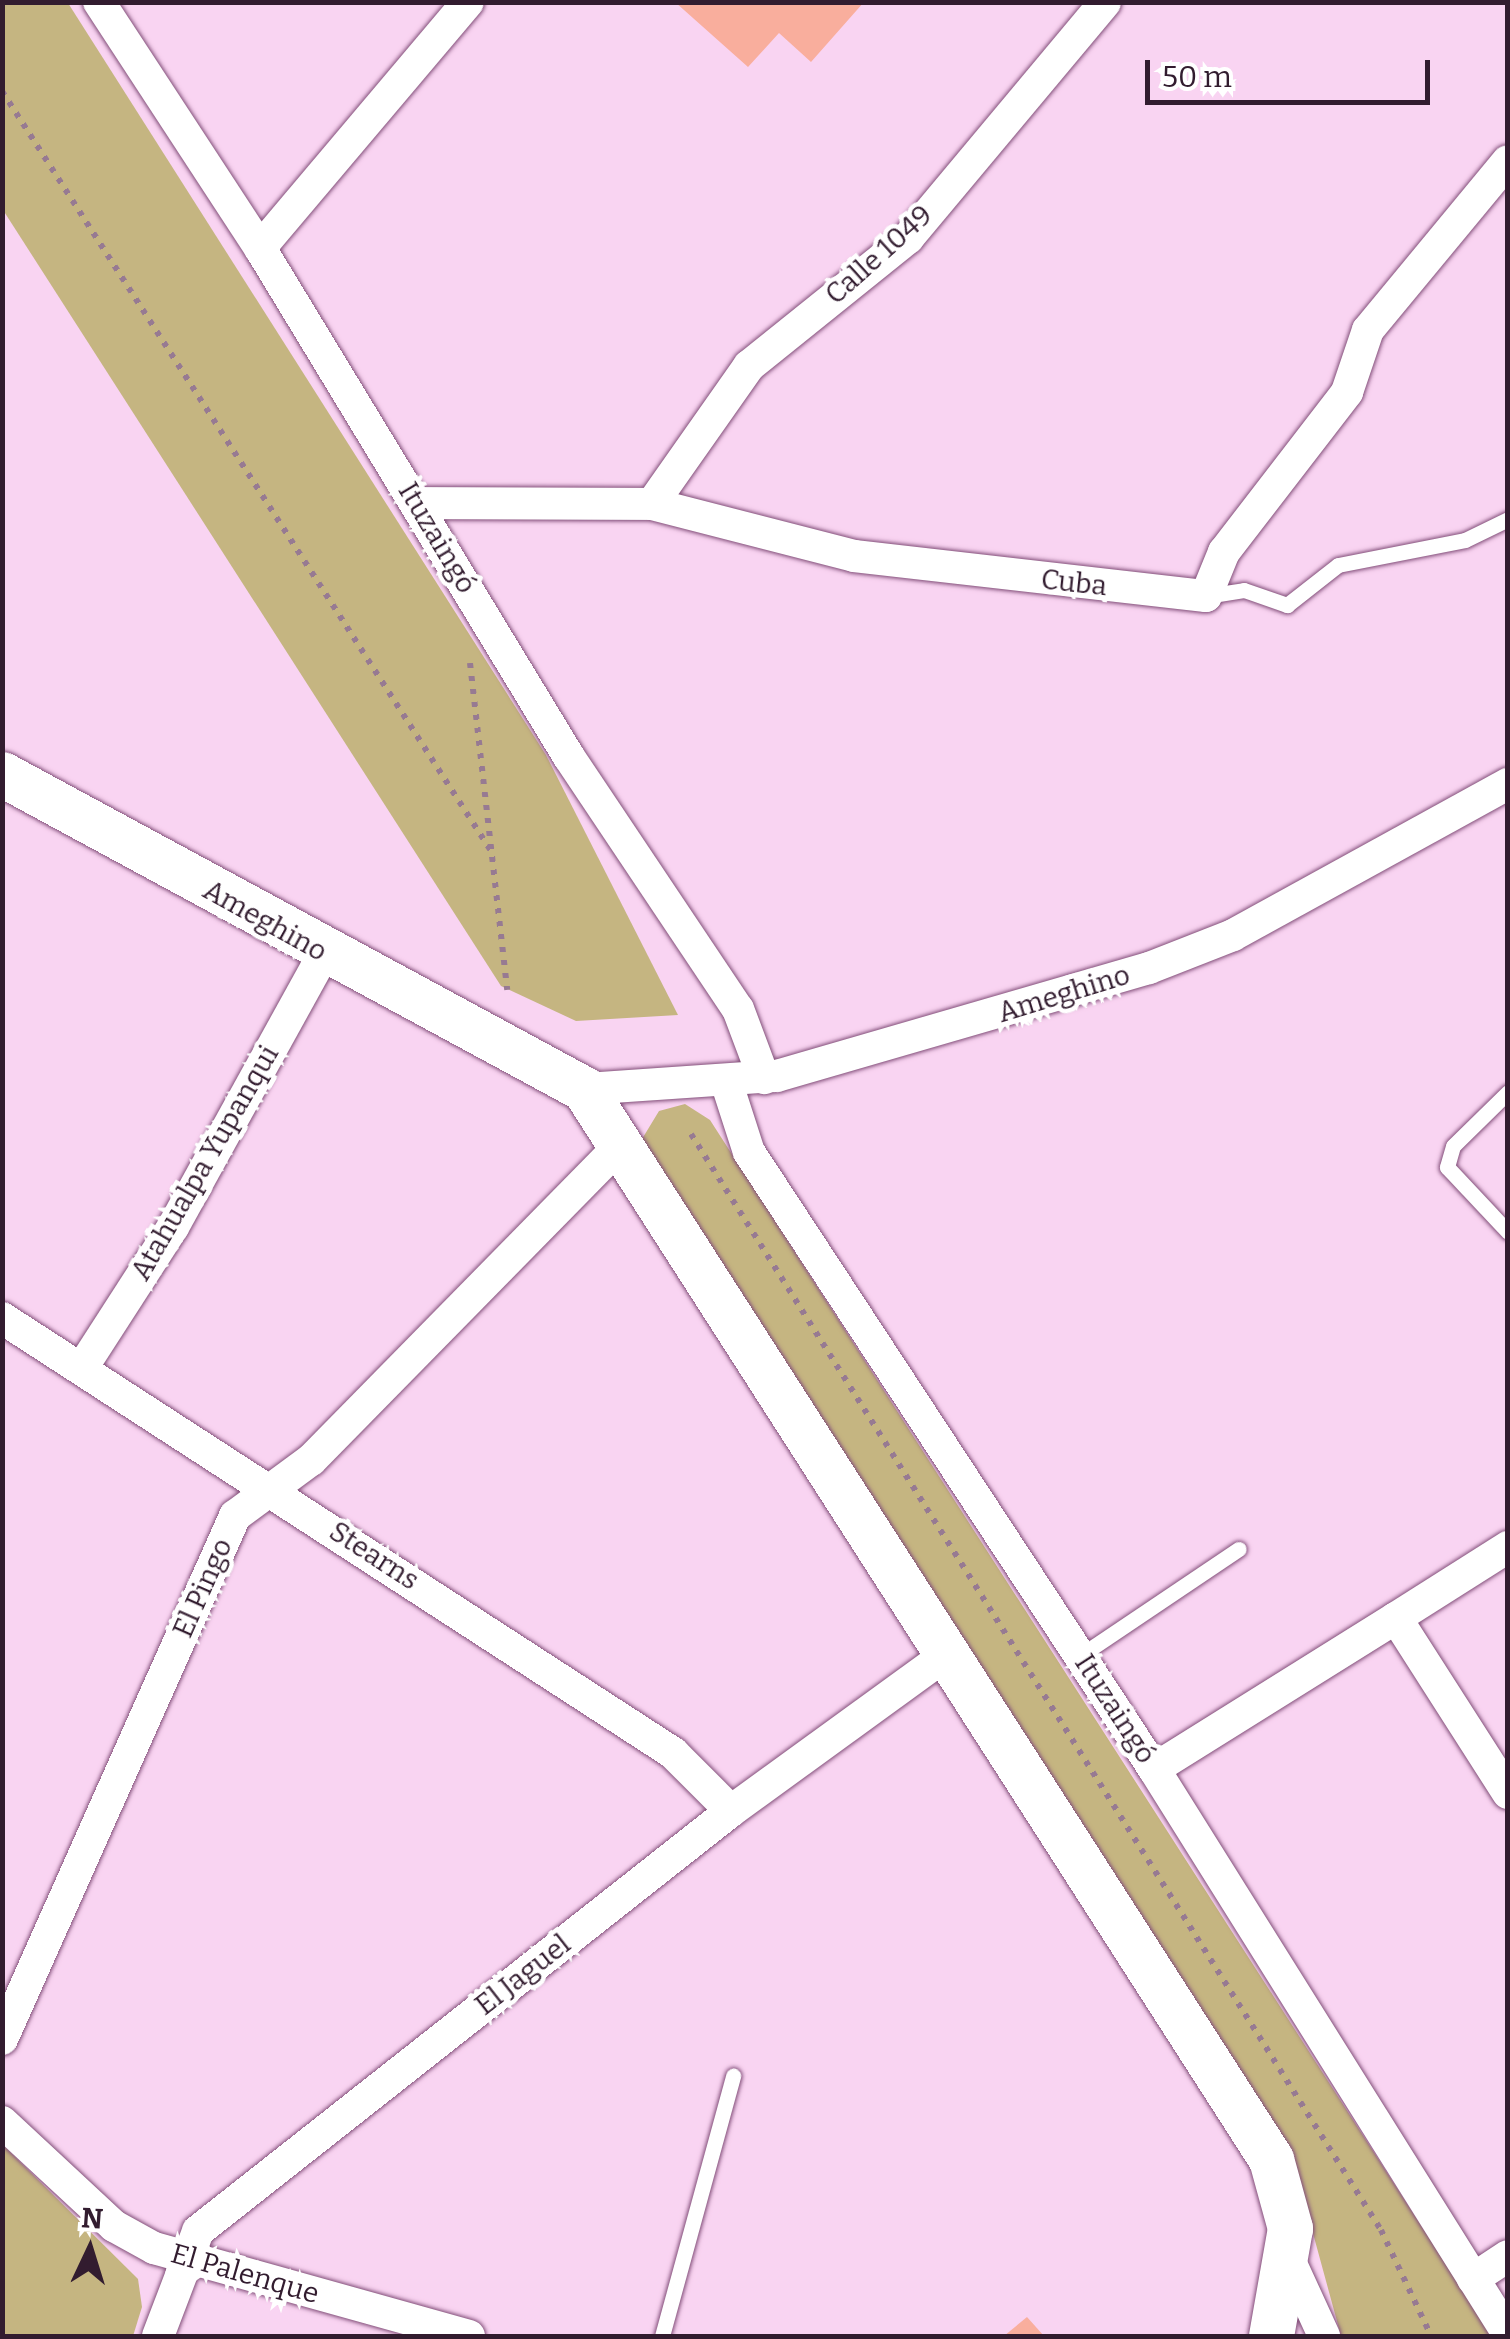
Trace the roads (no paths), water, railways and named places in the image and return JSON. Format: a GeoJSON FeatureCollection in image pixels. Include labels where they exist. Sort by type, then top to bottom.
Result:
{"type":"FeatureCollection","features":[{"type":"Feature","properties":{"kind":"street","name":"Ituzaingó"},"geometry":{"type":"LineString","coordinates":[[98,2],[260,248],[569,757],[738,1009],[764,1078]]}},
{"type":"Feature","properties":{"kind":"street"},"geometry":{"type":"LineString","coordinates":[[260,248],[468,2]]}},
{"type":"Feature","properties":{"kind":"street","name":"Calle 1049"},"geometry":{"type":"LineString","coordinates":[[652,504],[750,366],[908,238],[1106,2]]}},
{"type":"Feature","properties":{"kind":"street"},"geometry":{"type":"LineString","coordinates":[[1206,596],[1224,552],[1347,392],[1368,330],[1508,160]]}},
{"type":"Feature","properties":{"kind":"street","name":"Cuba"},"geometry":{"type":"LineString","coordinates":[[416,503],[652,504],[854,556],[1206,596]]}},
{"type":"Feature","properties":{"kind":"street","name":"Ameghino"},"geometry":{"type":"LineString","coordinates":[[2,774],[323,954],[584,1089],[727,1084],[764,1078],[1192,954],[1508,784]]}},
{"type":"Feature","properties":{"kind":"street","name":"Atahualpa Yupanqui"},"geometry":{"type":"LineString","coordinates":[[82,1368],[172,1227],[323,954]]}},
{"type":"Feature","properties":{"kind":"street","name":"Ituzaingó"},"geometry":{"type":"LineString","coordinates":[[727,1084],[750,1152],[1081,1655],[1508,2334]]}},
{"type":"Feature","properties":{"kind":"street"},"geometry":{"type":"LineString","coordinates":[[584,1089],[943,1657],[1271,2159],[1289,2209],[1286,2255],[1271,2336]]}},
{"type":"Feature","properties":{"kind":"street","name":"El Pingo"},"geometry":{"type":"LineString","coordinates":[[2,2039],[235,1516],[311,1460],[620,1146]]}},
{"type":"Feature","properties":{"kind":"street","name":"Stearns"},"geometry":{"type":"LineString","coordinates":[[2,1318],[674,1753],[732,1811]]}},
{"type":"Feature","properties":{"kind":"street"},"geometry":{"type":"LineString","coordinates":[[1154,1769],[1508,1546]]}},
{"type":"Feature","properties":{"kind":"street"},"geometry":{"type":"LineString","coordinates":[[1396,1618],[1508,1793]]}},
{"type":"Feature","properties":{"kind":"street","name":"El Jaguel"},"geometry":{"type":"LineString","coordinates":[[158,2336],[184,2258],[223,2210],[732,1811],[943,1657]]}},
{"type":"Feature","properties":{"kind":"street","name":"El Palenque"},"geometry":{"type":"LineString","coordinates":[[2,2122],[114,2226],[184,2258],[469,2336]]}},
{"type":"Feature","properties":{"kind":"street"},"geometry":{"type":"LineString","coordinates":[[1286,2255],[1324,2336]]}},
{"type":"Feature","properties":{"kind":"street"},"geometry":{"type":"LineString","coordinates":[[1473,2279],[1508,2256]]}},
{"type":"Feature","properties":{"kind":"lane"},"geometry":{"type":"LineString","coordinates":[[1206,596],[1244,590],[1287,605],[1338,564],[1465,540],[1508,519]]}},
{"type":"Feature","properties":{"kind":"lane"},"geometry":{"type":"LineString","coordinates":[[1508,1092],[1453,1146],[1448,1167],[1508,1232]]}},
{"type":"Feature","properties":{"kind":"lane"},"geometry":{"type":"LineString","coordinates":[[1081,1655],[1239,1549]]}},
{"type":"Feature","properties":{"kind":"lane"},"geometry":{"type":"LineString","coordinates":[[662,2336],[733,2076]]}}]}
